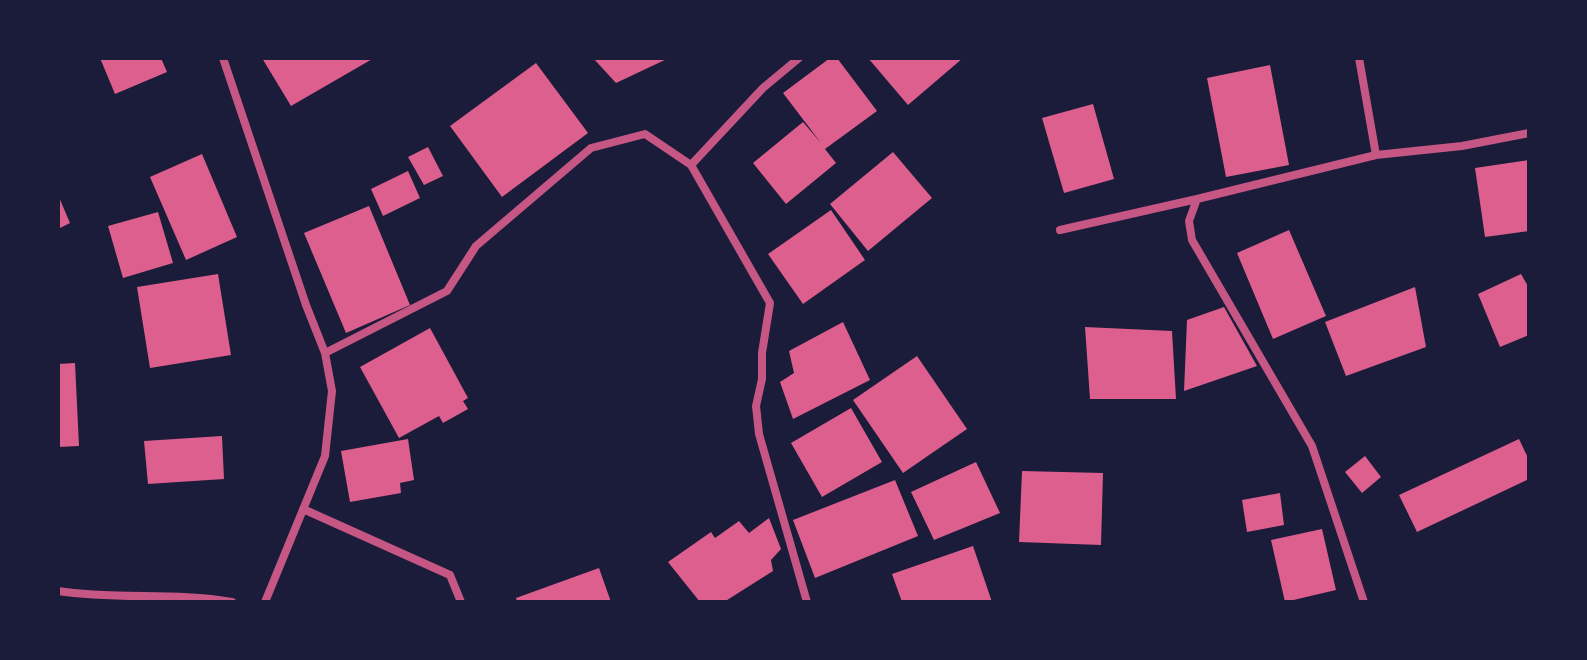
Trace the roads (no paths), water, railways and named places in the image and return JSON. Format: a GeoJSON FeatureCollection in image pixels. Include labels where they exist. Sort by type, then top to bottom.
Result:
{"type":"FeatureCollection","features":[{"type":"Feature","properties":{"kind":"street"},"geometry":{"type":"LineString","coordinates":[[223,58],[325,353],[332,391],[325,456],[265,602]]}},
{"type":"Feature","properties":{"kind":"street"},"geometry":{"type":"LineString","coordinates":[[691,165],[763,88],[799,58]]}},
{"type":"Feature","properties":{"kind":"street"},"geometry":{"type":"LineString","coordinates":[[1359,58],[1376,155]]}},
{"type":"Feature","properties":{"kind":"street"},"geometry":{"type":"LineString","coordinates":[[1060,230],[1376,155],[1462,146],[1529,133]]}},
{"type":"Feature","properties":{"kind":"street"},"geometry":{"type":"LineString","coordinates":[[325,353],[447,291],[476,246],[591,148],[645,134],[691,165],[770,303],[756,406],[759,434],[807,602]]}},
{"type":"Feature","properties":{"kind":"street"},"geometry":{"type":"LineString","coordinates":[[1197,199],[1189,221],[1192,240],[1312,446],[1364,602]]}},
{"type":"Feature","properties":{"kind":"street"},"geometry":{"type":"LineString","coordinates":[[303,509],[450,575],[461,602]]}},
{"type":"Feature","properties":{"kind":"street"},"geometry":{"type":"LineString","coordinates":[[58,591],[86,595],[209,598],[232,602]]}}]}
